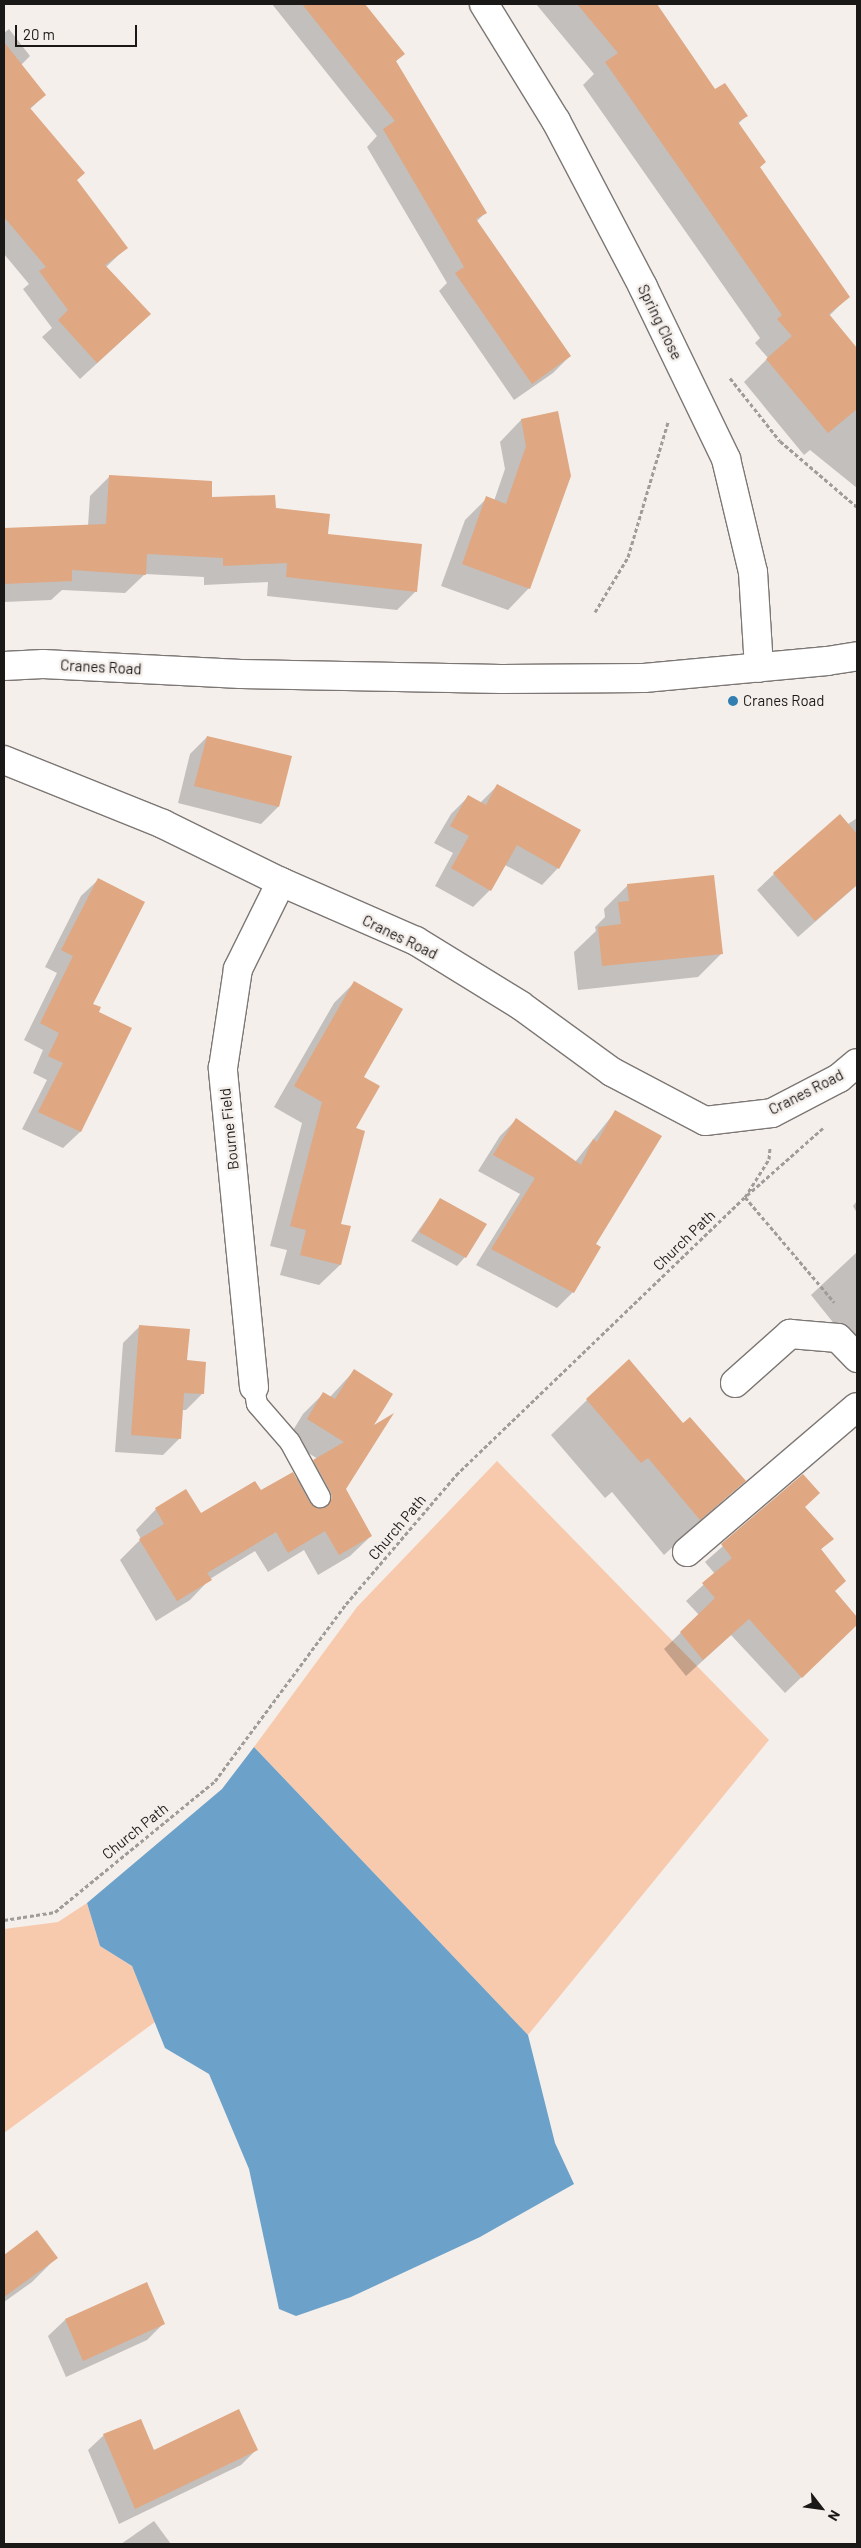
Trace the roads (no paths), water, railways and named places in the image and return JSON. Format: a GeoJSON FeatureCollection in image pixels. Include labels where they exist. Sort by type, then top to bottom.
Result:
{"type":"FeatureCollection","features":[{"type":"Feature","properties":{"kind":"street","name":"Spring Close"},"geometry":{"type":"LineString","coordinates":[[484,4],[556,121],[643,287],[726,459],[753,572],[759,668]]}},
{"type":"Feature","properties":{"kind":"street","name":"Cranes Road"},"geometry":{"type":"LineString","coordinates":[[4,666],[43,664],[241,674],[502,679],[644,678],[759,668],[857,656]]}},
{"type":"Feature","properties":{"kind":"street","name":"Cranes Road"},"geometry":{"type":"LineString","coordinates":[[4,760],[163,824],[281,882],[416,941],[520,1005],[612,1072],[705,1122],[772,1113],[839,1078],[857,1063]]}},
{"type":"Feature","properties":{"kind":"street","name":"Bourne Field"},"geometry":{"type":"LineString","coordinates":[[254,1387],[223,1068],[238,969],[281,882]]}},
{"type":"Feature","properties":{"kind":"street"},"geometry":{"type":"LineString","coordinates":[[735,1383],[790,1334],[838,1338],[857,1358]]}},
{"type":"Feature","properties":{"kind":"street"},"geometry":{"type":"LineString","coordinates":[[687,1552],[857,1407]]}},
{"type":"Feature","properties":{"kind":"lane"},"geometry":{"type":"LineString","coordinates":[[254,1387],[257,1404],[287,1437],[320,1497]]}},
{"type":"Feature","properties":{"kind":"water"},"geometry":{"type":"Polygon","coordinates":[[[254,1747],[528,2035],[555,2143],[574,2184],[480,2237],[351,2297],[296,2316],[279,2309],[249,2169],[209,2074],[165,2048],[132,1966],[100,1946],[87,1903],[222,1789],[254,1747]]]}},
{"type":"Feature","properties":{"kind":"place","name":"Cranes Road"},"geometry":{"type":"Point","coordinates":[733,701]}}]}
